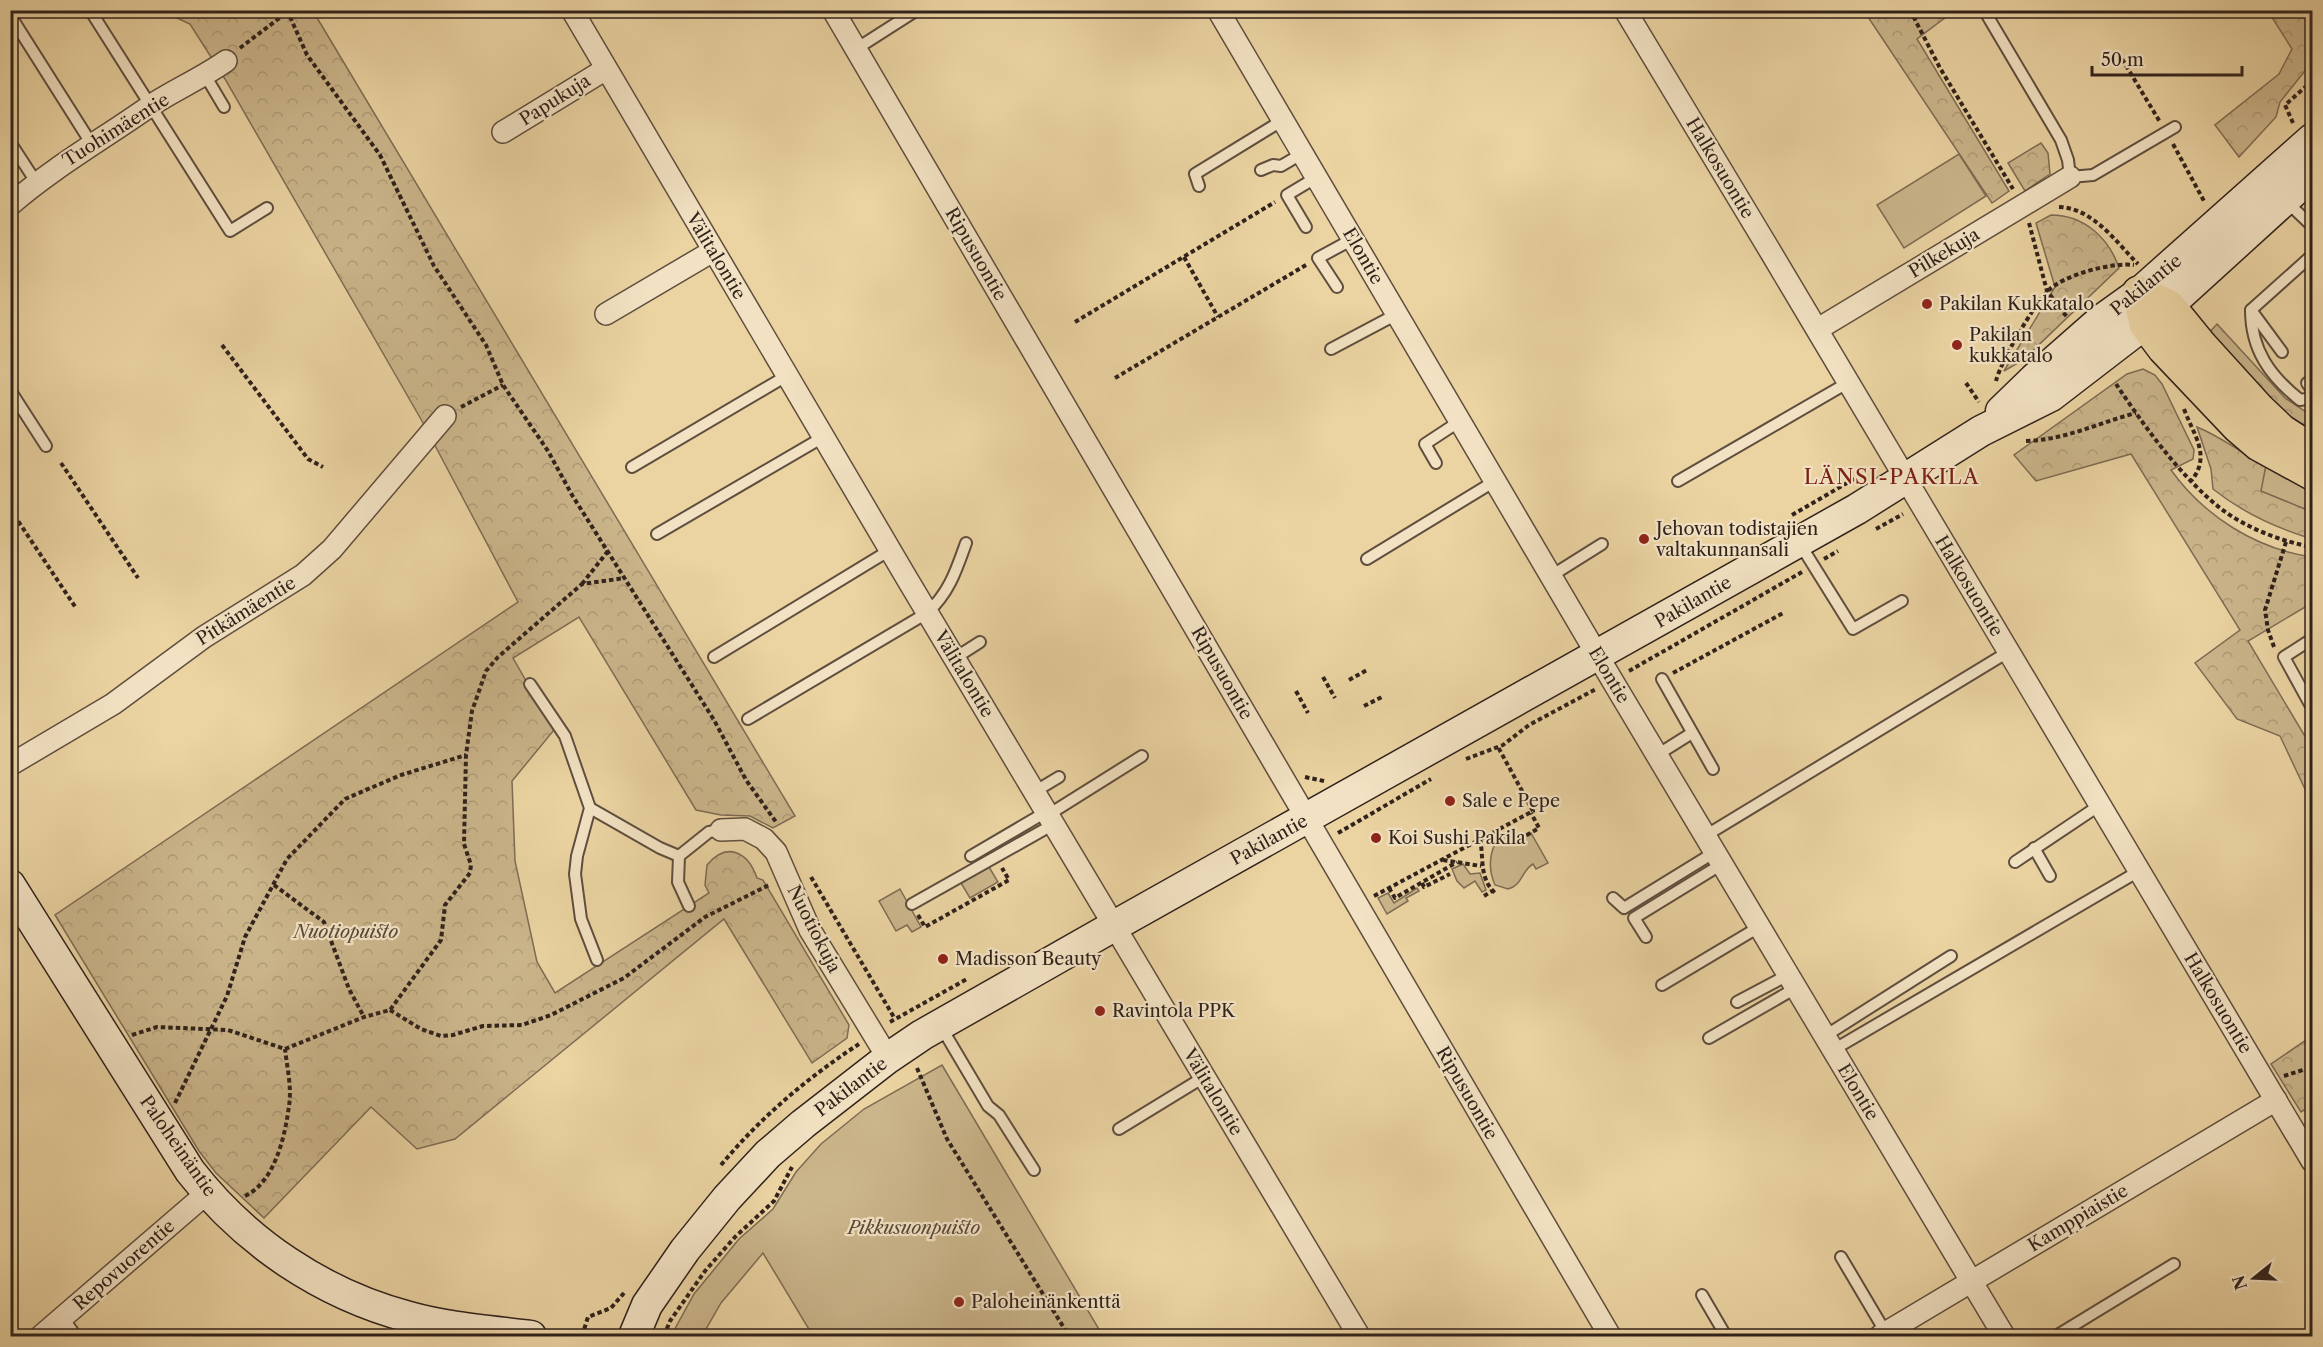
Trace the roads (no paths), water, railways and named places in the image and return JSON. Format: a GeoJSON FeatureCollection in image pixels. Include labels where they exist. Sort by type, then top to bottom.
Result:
{"type":"FeatureCollection","features":[{"type":"Feature","properties":{"kind":"highway"},"geometry":{"type":"LineString","coordinates":[[2148,297],[2199,344],[2281,431],[2313,451]]}},
{"type":"Feature","properties":{"kind":"highway"},"geometry":{"type":"LineString","coordinates":[[2148,297],[2164,348],[2238,426],[2259,444],[2313,473]]}},
{"type":"Feature","properties":{"kind":"main road","name":"Pakilantie"},"geometry":{"type":"LineString","coordinates":[[2276,189],[2303,132]]}},
{"type":"Feature","properties":{"kind":"main road","name":"Pakilantie"},"geometry":{"type":"LineString","coordinates":[[634,1336],[647,1305],[727,1198],[768,1154],[898,1066],[940,1025],[1114,926],[1314,831],[1806,553],[1906,480],[1981,418],[2042,372],[2100,321],[2148,297],[2276,189],[2313,175]]}},
{"type":"Feature","properties":{"kind":"main road","name":"Paloheinäntie"},"geometry":{"type":"LineString","coordinates":[[10,885],[190,1171],[221,1197],[275,1255],[348,1295],[409,1317],[531,1336]]}},
{"type":"Feature","properties":{"kind":"street","name":"Välitalontie"},"geometry":{"type":"LineString","coordinates":[[572,10],[712,251],[825,436],[890,550],[1359,1336]]}},
{"type":"Feature","properties":{"kind":"street","name":"Ripusuontie"},"geometry":{"type":"LineString","coordinates":[[833,10],[1610,1336]]}},
{"type":"Feature","properties":{"kind":"street","name":"Elontie"},"geometry":{"type":"LineString","coordinates":[[1218,10],[1605,668],[2004,1336]]}},
{"type":"Feature","properties":{"kind":"street","name":"Halkosuontie"},"geometry":{"type":"LineString","coordinates":[[1625,10],[1850,382],[2008,652],[2313,1161]]}},
{"type":"Feature","properties":{"kind":"street","name":"Tuohimäentie"},"geometry":{"type":"LineString","coordinates":[[10,205],[36,182],[91,143],[138,117],[150,107],[225,61]]}},
{"type":"Feature","properties":{"kind":"street","name":"Papukuja"},"geometry":{"type":"LineString","coordinates":[[503,132],[606,69]]}},
{"type":"Feature","properties":{"kind":"street","name":"Pilkekuja"},"geometry":{"type":"LineString","coordinates":[[1818,329],[2070,177]]}},
{"type":"Feature","properties":{"kind":"street"},"geometry":{"type":"LineString","coordinates":[[606,314],[712,251]]}},
{"type":"Feature","properties":{"kind":"street","name":"Pitkämäentie"},"geometry":{"type":"LineString","coordinates":[[10,765],[113,704],[204,636],[303,575],[332,549],[445,416]]}},
{"type":"Feature","properties":{"kind":"street","name":"Nuotiokuja"},"geometry":{"type":"LineString","coordinates":[[721,830],[745,829],[764,839],[776,852],[810,930],[898,1066]]}},
{"type":"Feature","properties":{"kind":"street","name":"Kamppiaistie"},"geometry":{"type":"LineString","coordinates":[[1883,1335],[2271,1092]]}},
{"type":"Feature","properties":{"kind":"street","name":"Repovuorentie"},"geometry":{"type":"LineString","coordinates":[[41,1336],[221,1197]]}},
{"type":"Feature","properties":{"kind":"lane"},"geometry":{"type":"LineString","coordinates":[[90,10],[230,231],[267,208]]}},
{"type":"Feature","properties":{"kind":"lane"},"geometry":{"type":"LineString","coordinates":[[856,49],[917,10]]}},
{"type":"Feature","properties":{"kind":"lane"},"geometry":{"type":"LineString","coordinates":[[1984,10],[2061,140],[2068,160],[2070,177],[2093,175],[2175,127]]}},
{"type":"Feature","properties":{"kind":"lane"},"geometry":{"type":"LineString","coordinates":[[10,15],[91,143]]}},
{"type":"Feature","properties":{"kind":"lane"},"geometry":{"type":"LineString","coordinates":[[205,75],[224,107]]}},
{"type":"Feature","properties":{"kind":"lane"},"geometry":{"type":"LineString","coordinates":[[1199,186],[1195,174],[1201,168],[1282,120]]}},
{"type":"Feature","properties":{"kind":"lane"},"geometry":{"type":"LineString","coordinates":[[10,142],[36,182]]}},
{"type":"Feature","properties":{"kind":"lane"},"geometry":{"type":"LineString","coordinates":[[1261,170],[1273,165],[1281,166],[1303,153]]}},
{"type":"Feature","properties":{"kind":"lane"},"geometry":{"type":"LineString","coordinates":[[1306,227],[1287,195],[1317,177]]}},
{"type":"Feature","properties":{"kind":"lane"},"geometry":{"type":"LineString","coordinates":[[2276,189],[2313,226]]}},
{"type":"Feature","properties":{"kind":"lane"},"geometry":{"type":"LineString","coordinates":[[1337,287],[1318,258],[1353,240]]}},
{"type":"Feature","properties":{"kind":"lane"},"geometry":{"type":"LineString","coordinates":[[2311,256],[2251,310],[2251,327],[2262,359],[2278,383],[2300,400],[2313,398]]}},
{"type":"Feature","properties":{"kind":"lane"},"geometry":{"type":"LineString","coordinates":[[2251,310],[2282,352]]}},
{"type":"Feature","properties":{"kind":"lane"},"geometry":{"type":"LineString","coordinates":[[1331,349],[1397,314]]}},
{"type":"Feature","properties":{"kind":"lane"},"geometry":{"type":"LineString","coordinates":[[632,467],[788,375]]}},
{"type":"Feature","properties":{"kind":"lane"},"geometry":{"type":"LineString","coordinates":[[1678,481],[1850,382]]}},
{"type":"Feature","properties":{"kind":"lane"},"geometry":{"type":"LineString","coordinates":[[10,390],[46,446]]}},
{"type":"Feature","properties":{"kind":"lane"},"geometry":{"type":"LineString","coordinates":[[1436,463],[1425,444],[1460,421]]}},
{"type":"Feature","properties":{"kind":"lane"},"geometry":{"type":"LineString","coordinates":[[657,534],[825,436]]}},
{"type":"Feature","properties":{"kind":"lane"},"geometry":{"type":"LineString","coordinates":[[1367,559],[1495,481]]}},
{"type":"Feature","properties":{"kind":"lane"},"geometry":{"type":"LineString","coordinates":[[748,719],[927,612],[942,600],[953,580],[966,543]]}},
{"type":"Feature","properties":{"kind":"lane"},"geometry":{"type":"LineString","coordinates":[[1551,576],[1602,544]]}},
{"type":"Feature","properties":{"kind":"lane"},"geometry":{"type":"LineString","coordinates":[[714,657],[890,550]]}},
{"type":"Feature","properties":{"kind":"lane"},"geometry":{"type":"LineString","coordinates":[[1806,553],[1853,628],[1902,601]]}},
{"type":"Feature","properties":{"kind":"lane"},"geometry":{"type":"LineString","coordinates":[[2313,639],[2284,657],[2313,708]]}},
{"type":"Feature","properties":{"kind":"lane"},"geometry":{"type":"LineString","coordinates":[[955,658],[980,642]]}},
{"type":"Feature","properties":{"kind":"lane"},"geometry":{"type":"LineString","coordinates":[[1614,898],[1624,908],[1714,851],[2008,652]]}},
{"type":"Feature","properties":{"kind":"lane"},"geometry":{"type":"LineString","coordinates":[[1662,679],[1713,769]]}},
{"type":"Feature","properties":{"kind":"lane"},"geometry":{"type":"LineString","coordinates":[[530,684],[565,736],[590,808],[577,856],[575,874],[581,919],[597,960]]}},
{"type":"Feature","properties":{"kind":"lane"},"geometry":{"type":"LineString","coordinates":[[1657,755],[1692,733]]}},
{"type":"Feature","properties":{"kind":"lane"},"geometry":{"type":"LineString","coordinates":[[912,904],[996,857],[1049,817],[1142,756]]}},
{"type":"Feature","properties":{"kind":"lane"},"geometry":{"type":"LineString","coordinates":[[1034,792],[1059,777]]}},
{"type":"Feature","properties":{"kind":"lane"},"geometry":{"type":"LineString","coordinates":[[2015,862],[2100,805]]}},
{"type":"Feature","properties":{"kind":"lane"},"geometry":{"type":"LineString","coordinates":[[590,808],[660,848],[680,856]]}},
{"type":"Feature","properties":{"kind":"lane"},"geometry":{"type":"LineString","coordinates":[[971,856],[1049,817]]}},
{"type":"Feature","properties":{"kind":"lane"},"geometry":{"type":"LineString","coordinates":[[689,906],[678,882],[680,856],[703,835],[721,830]]}},
{"type":"Feature","properties":{"kind":"lane"},"geometry":{"type":"LineString","coordinates":[[2034,848],[2050,876]]}},
{"type":"Feature","properties":{"kind":"lane"},"geometry":{"type":"LineString","coordinates":[[1646,937],[1634,918],[1714,851]]}},
{"type":"Feature","properties":{"kind":"lane"},"geometry":{"type":"LineString","coordinates":[[1829,1043],[2139,871]]}},
{"type":"Feature","properties":{"kind":"lane"},"geometry":{"type":"LineString","coordinates":[[1662,985],[1759,927]]}},
{"type":"Feature","properties":{"kind":"lane"},"geometry":{"type":"LineString","coordinates":[[1829,1043],[1952,956]]}},
{"type":"Feature","properties":{"kind":"lane"},"geometry":{"type":"LineString","coordinates":[[1737,1002],[1792,981]]}},
{"type":"Feature","properties":{"kind":"lane"},"geometry":{"type":"LineString","coordinates":[[1709,1038],[1792,981]]}},
{"type":"Feature","properties":{"kind":"lane"},"geometry":{"type":"LineString","coordinates":[[940,1025],[988,1106],[999,1115],[1034,1170]]}},
{"type":"Feature","properties":{"kind":"lane"},"geometry":{"type":"LineString","coordinates":[[1119,1129],[1204,1077]]}},
{"type":"Feature","properties":{"kind":"lane"},"geometry":{"type":"LineString","coordinates":[[1841,1257],[1883,1335]]}},
{"type":"Feature","properties":{"kind":"lane"},"geometry":{"type":"LineString","coordinates":[[2056,1336],[2174,1264]]}},
{"type":"Feature","properties":{"kind":"lane"},"geometry":{"type":"LineString","coordinates":[[1702,1295],[1726,1336]]}},
{"type":"Feature","properties":{"kind":"lane"},"geometry":{"type":"LineString","coordinates":[[63,1318],[76,1336]]}},
{"type":"Feature","properties":{"kind":"place","name":"Pakilan Kukkatalo"},"geometry":{"type":"Point","coordinates":[1927,304]}},
{"type":"Feature","properties":{"kind":"place","name":"Pakilan kukkatalo"},"geometry":{"type":"Point","coordinates":[1957,345]}},
{"type":"Feature","properties":{"kind":"place","name":"Jehovan todistajien valtakunnansali"},"geometry":{"type":"Point","coordinates":[1644,539]}},
{"type":"Feature","properties":{"kind":"place","name":"Sale e Pepe"},"geometry":{"type":"Point","coordinates":[1450,801]}},
{"type":"Feature","properties":{"kind":"place","name":"Koi Sushi Pakila"},"geometry":{"type":"Point","coordinates":[1376,838]}},
{"type":"Feature","properties":{"kind":"place","name":"Madisson Beauty"},"geometry":{"type":"Point","coordinates":[943,959]}},
{"type":"Feature","properties":{"kind":"place","name":"Ravintola PPK"},"geometry":{"type":"Point","coordinates":[1100,1011]}},
{"type":"Feature","properties":{"kind":"place","name":"Paloheinänkenttä"},"geometry":{"type":"Point","coordinates":[959,1302]}},
{"type":"Feature","properties":{"kind":"district","name":"LÄNSI-PAKILA"},"geometry":{"type":"Point","coordinates":[1892,477]}},
{"type":"Feature","properties":{"kind":"park label","name":"Nuotiopuisto"},"geometry":{"type":"Point","coordinates":[346,932]}},
{"type":"Feature","properties":{"kind":"park label","name":"Pikkusuonpuisto"},"geometry":{"type":"Point","coordinates":[914,1228]}}]}
